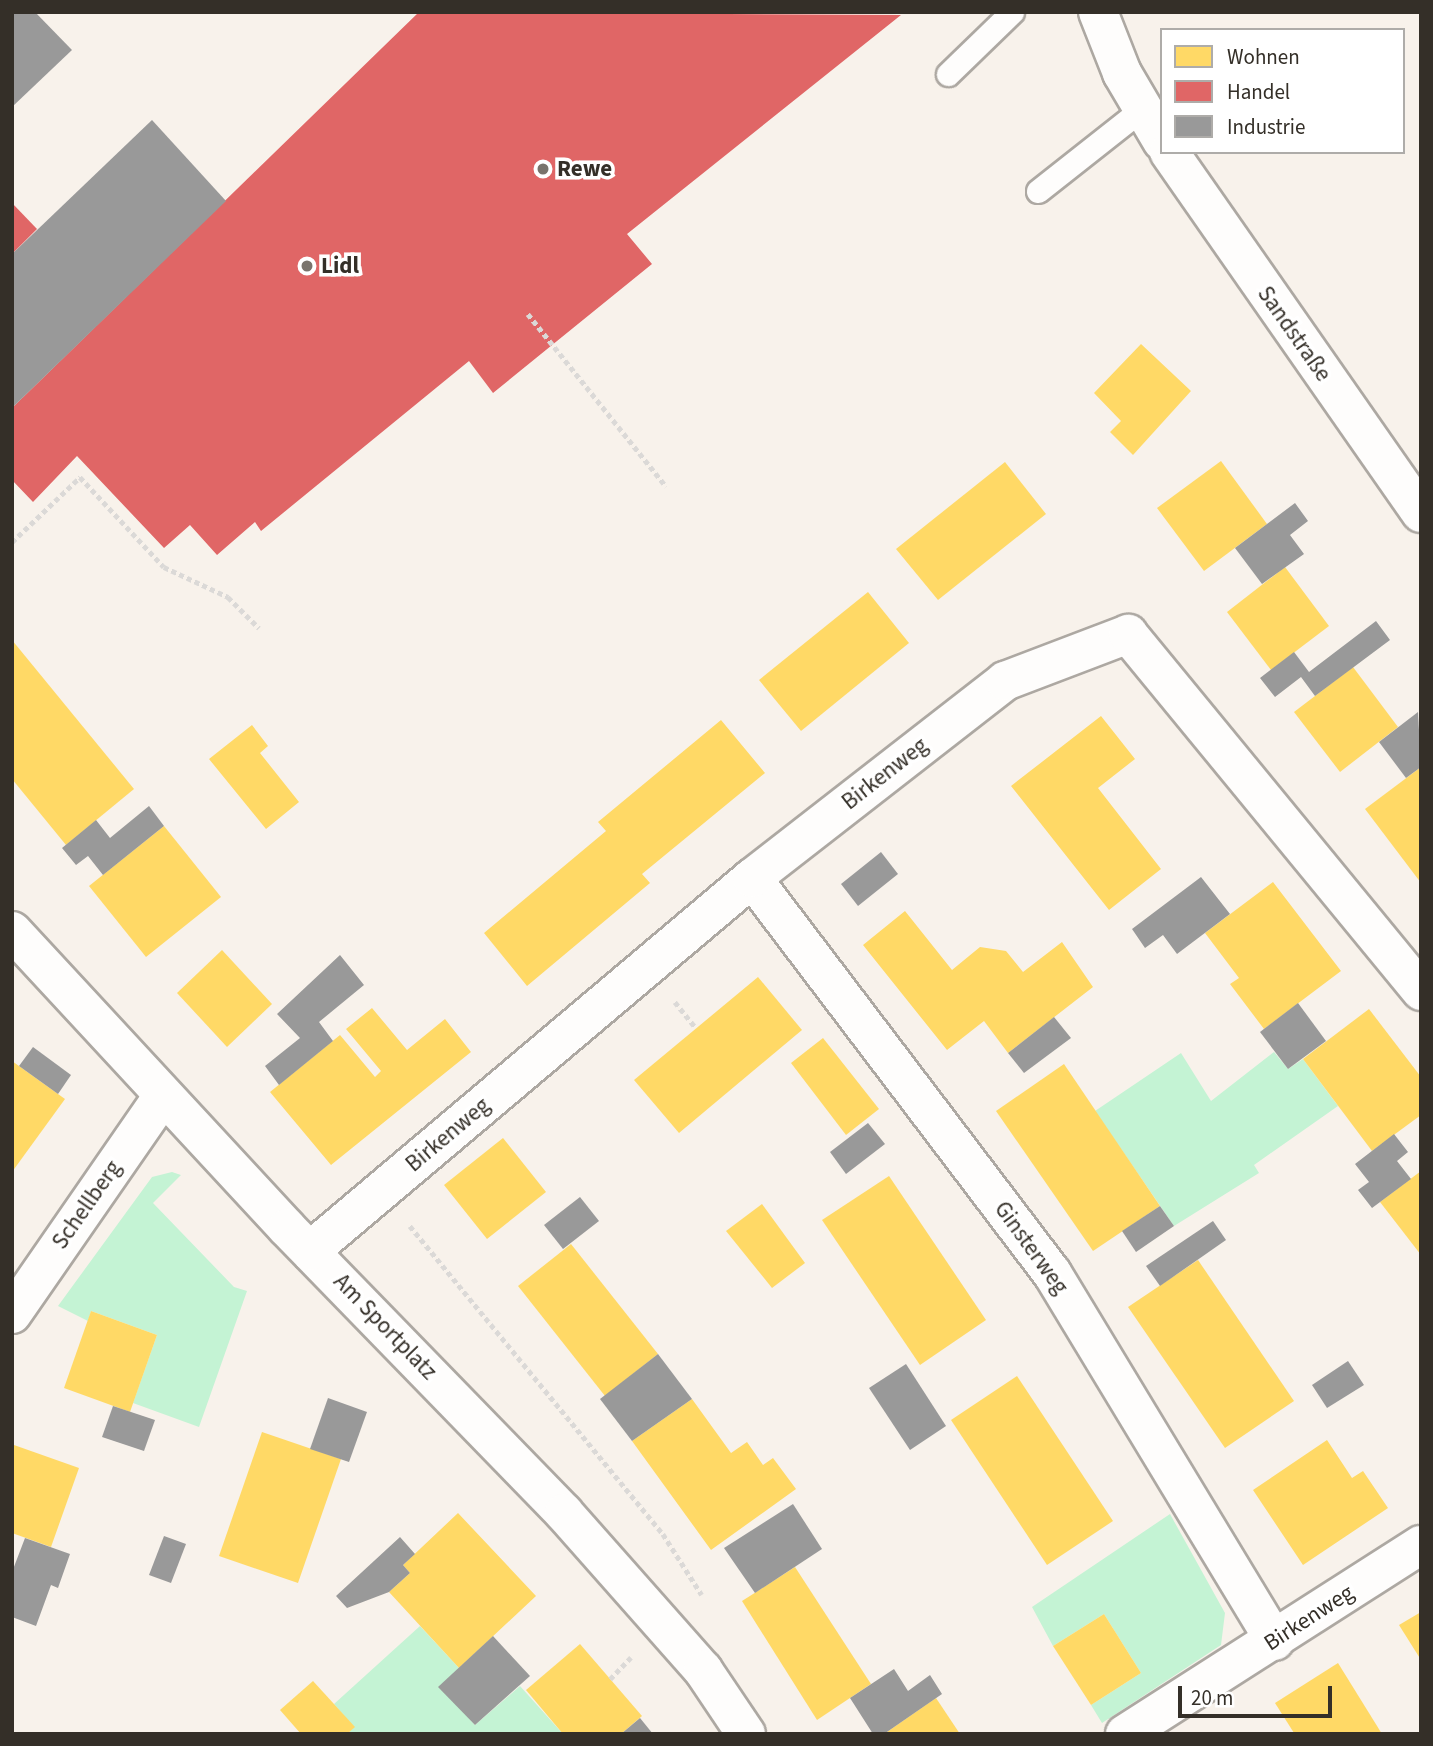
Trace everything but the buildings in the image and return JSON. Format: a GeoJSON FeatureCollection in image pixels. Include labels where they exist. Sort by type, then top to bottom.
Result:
{"type":"FeatureCollection","features":[{"type":"Feature","properties":{"kind":"street"},"geometry":{"type":"LineString","coordinates":[[1098,12],[1142,109],[1160,138]]}},
{"type":"Feature","properties":{"kind":"street","name":"Sandstraße"},"geometry":{"type":"LineString","coordinates":[[1170,154],[1421,513]]}},
{"type":"Feature","properties":{"kind":"street","name":"Birkenweg"},"geometry":{"type":"LineString","coordinates":[[310,1251],[752,878],[1005,681],[1128,634],[1421,991]]}},
{"type":"Feature","properties":{"kind":"street","name":"Ginsterweg"},"geometry":{"type":"LineString","coordinates":[[752,878],[1052,1273],[1275,1641]]}},
{"type":"Feature","properties":{"kind":"street","name":"Am Sportplatz"},"geometry":{"type":"LineString","coordinates":[[12,931],[310,1251],[564,1513],[702,1670],[746,1734]]}},
{"type":"Feature","properties":{"kind":"street","name":"Schellberg"},"geometry":{"type":"LineString","coordinates":[[12,1314],[163,1096]]}},
{"type":"Feature","properties":{"kind":"street","name":"Birkenweg"},"geometry":{"type":"LineString","coordinates":[[1125,1734],[1275,1641],[1421,1545]]}},
{"type":"Feature","properties":{"kind":"lane"},"geometry":{"type":"LineString","coordinates":[[948,74],[1012,12]]}},
{"type":"Feature","properties":{"kind":"lane"},"geometry":{"type":"LineString","coordinates":[[1038,191],[1142,109]]}},
{"type":"Feature","properties":{"kind":"path"},"geometry":{"type":"LineString","coordinates":[[528,314],[666,486]]}},
{"type":"Feature","properties":{"kind":"path"},"geometry":{"type":"LineString","coordinates":[[12,542],[80,477],[153,558],[228,597],[259,628]]}},
{"type":"Feature","properties":{"kind":"path"},"geometry":{"type":"LineString","coordinates":[[671,998],[696,1028]]}},
{"type":"Feature","properties":{"kind":"path"},"geometry":{"type":"LineString","coordinates":[[407,1222],[663,1534],[709,1605]]}},
{"type":"Feature","properties":{"kind":"path"},"geometry":{"type":"LineString","coordinates":[[611,1679],[636,1652]]}},
{"type":"Feature","properties":{"kind":"green space"},"geometry":{"type":"Polygon","coordinates":[[[1274,1052],[1288,1069],[1303,1059],[1338,1106],[1254,1165],[1259,1173],[1174,1226],[1095,1111],[1181,1053],[1211,1101],[1274,1052]]]}},
{"type":"Feature","properties":{"kind":"green space"},"geometry":{"type":"Polygon","coordinates":[[[172,1172],[181,1175],[153,1203],[234,1287],[247,1291],[199,1427],[133,1403],[157,1335],[91,1311],[88,1321],[58,1306],[152,1177],[172,1172]]]}},
{"type":"Feature","properties":{"kind":"green space"},"geometry":{"type":"Polygon","coordinates":[[[1170,1514],[1225,1613],[1221,1645],[1102,1723],[1091,1705],[1141,1673],[1104,1614],[1053,1646],[1032,1607],[1170,1514]]]}},
{"type":"Feature","properties":{"kind":"green space"},"geometry":{"type":"Polygon","coordinates":[[[420,1626],[459,1668],[455,1703],[475,1725],[520,1686],[563,1734],[347,1734],[354,1727],[334,1704],[420,1626]]]}},
{"type":"Feature","properties":{"kind":"place","name":"Rewe"},"geometry":{"type":"Point","coordinates":[543,169]}},
{"type":"Feature","properties":{"kind":"place","name":"Lidl"},"geometry":{"type":"Point","coordinates":[307,266]}}]}
